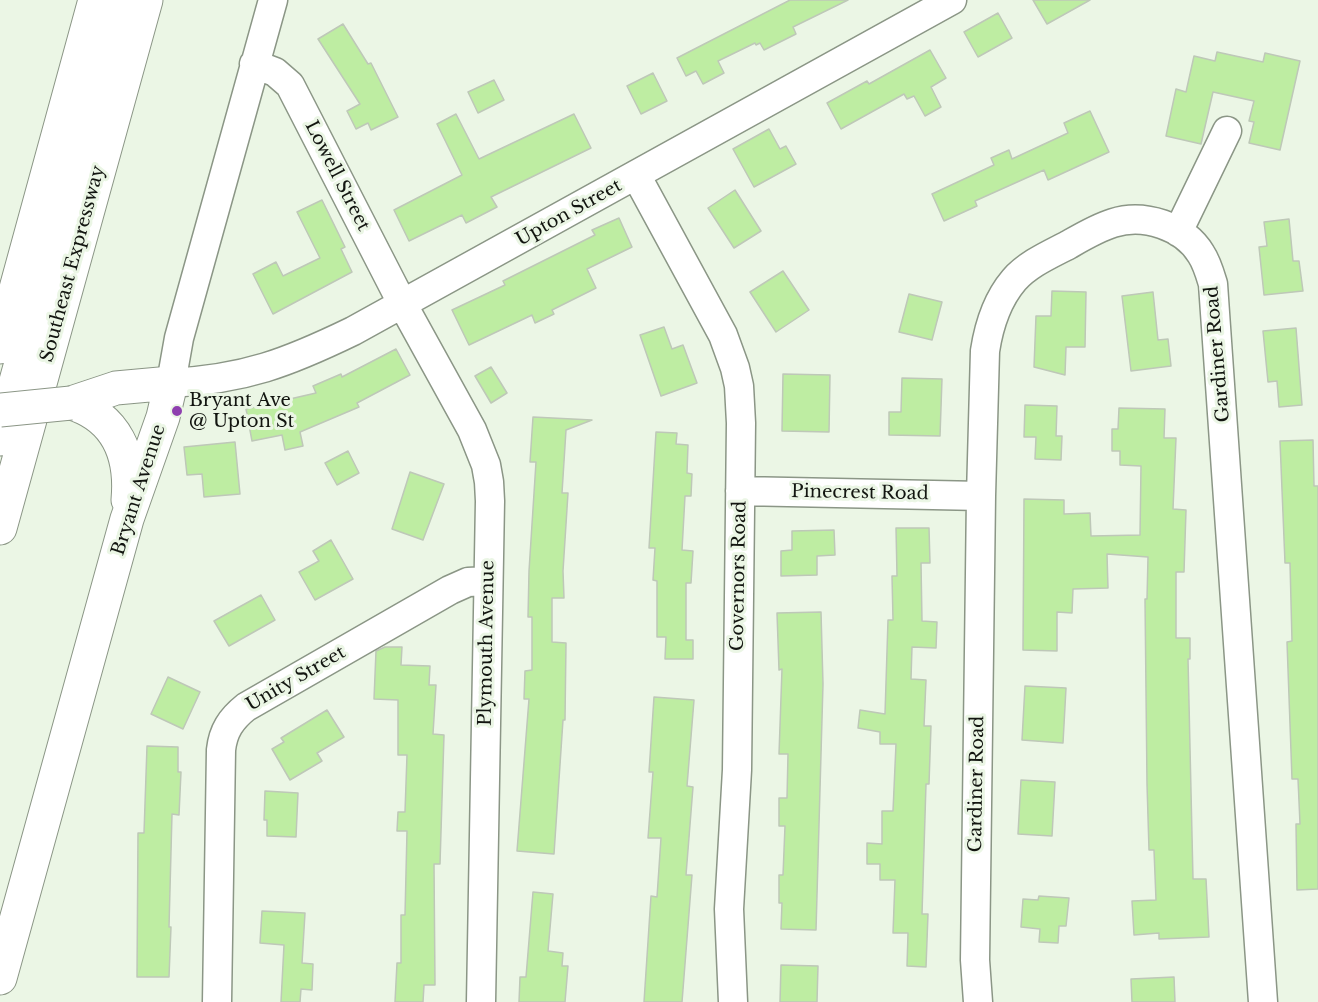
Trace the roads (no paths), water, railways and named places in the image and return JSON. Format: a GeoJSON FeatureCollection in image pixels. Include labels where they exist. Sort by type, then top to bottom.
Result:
{"type":"FeatureCollection","features":[{"type":"Feature","properties":{"kind":"main road"},"geometry":{"type":"LineString","coordinates":[[0,269],[74,0]]}},
{"type":"Feature","properties":{"kind":"main road"},"geometry":{"type":"LineString","coordinates":[[0,347],[95,0]]}},
{"type":"Feature","properties":{"kind":"main road"},"geometry":{"type":"LineString","coordinates":[[0,439],[121,0]]}},
{"type":"Feature","properties":{"kind":"main road","name":"Southeast Expressway"},"geometry":{"type":"LineString","coordinates":[[0,528],[146,0]]}},
{"type":"Feature","properties":{"kind":"main road"},"geometry":{"type":"LineString","coordinates":[[0,410],[71,403],[116,388],[171,383]]}},
{"type":"Feature","properties":{"kind":"main road","name":"Bryant Avenue"},"geometry":{"type":"LineString","coordinates":[[0,978],[127,519],[163,417],[171,383]]}},
{"type":"Feature","properties":{"kind":"main road"},"geometry":{"type":"LineString","coordinates":[[71,403],[101,417],[116,435],[123,449],[129,480],[127,519]]}},
{"type":"Feature","properties":{"kind":"main road"},"geometry":{"type":"LineString","coordinates":[[0,884],[18,871],[39,841]]}},
{"type":"Feature","properties":{"kind":"street","name":"Bryant Avenue"},"geometry":{"type":"LineString","coordinates":[[171,383],[179,338],[273,0]]}},
{"type":"Feature","properties":{"kind":"street","name":"Upton Street"},"geometry":{"type":"LineString","coordinates":[[171,383],[230,378],[273,367],[336,340],[404,305],[952,0]]}},
{"type":"Feature","properties":{"kind":"street","name":"Lowell Street"},"geometry":{"type":"LineString","coordinates":[[254,64],[275,72],[290,85],[404,305]]}},
{"type":"Feature","properties":{"kind":"street"},"geometry":{"type":"LineString","coordinates":[[1178,232],[1227,131]]}},
{"type":"Feature","properties":{"kind":"street","name":"Governors Road"},"geometry":{"type":"LineString","coordinates":[[636,175],[715,319],[730,352],[735,368],[740,404],[737,770],[729,909],[734,1002]]}},
{"type":"Feature","properties":{"kind":"street","name":"Gardiner Road"},"geometry":{"type":"LineString","coordinates":[[978,1002],[975,960],[981,496],[987,336],[998,306],[1015,279],[1039,260],[1114,222],[1141,220],[1162,224],[1193,243],[1202,255],[1213,284],[1263,1002]]}},
{"type":"Feature","properties":{"kind":"street","name":"Plymouth Avenue"},"geometry":{"type":"LineString","coordinates":[[404,305],[472,429],[486,465],[489,482],[481,1002]]}},
{"type":"Feature","properties":{"kind":"street","name":"Pinecrest Road"},"geometry":{"type":"LineString","coordinates":[[740,490],[981,496]]}},
{"type":"Feature","properties":{"kind":"street","name":"Unity Street"},"geometry":{"type":"LineString","coordinates":[[217,1002],[221,750],[222,740],[230,722],[246,707],[450,590],[468,582],[488,581]]}},
{"type":"Feature","properties":{"kind":"place","name":"Bryant Ave @ Upton St"},"geometry":{"type":"Point","coordinates":[177,411]}}]}
